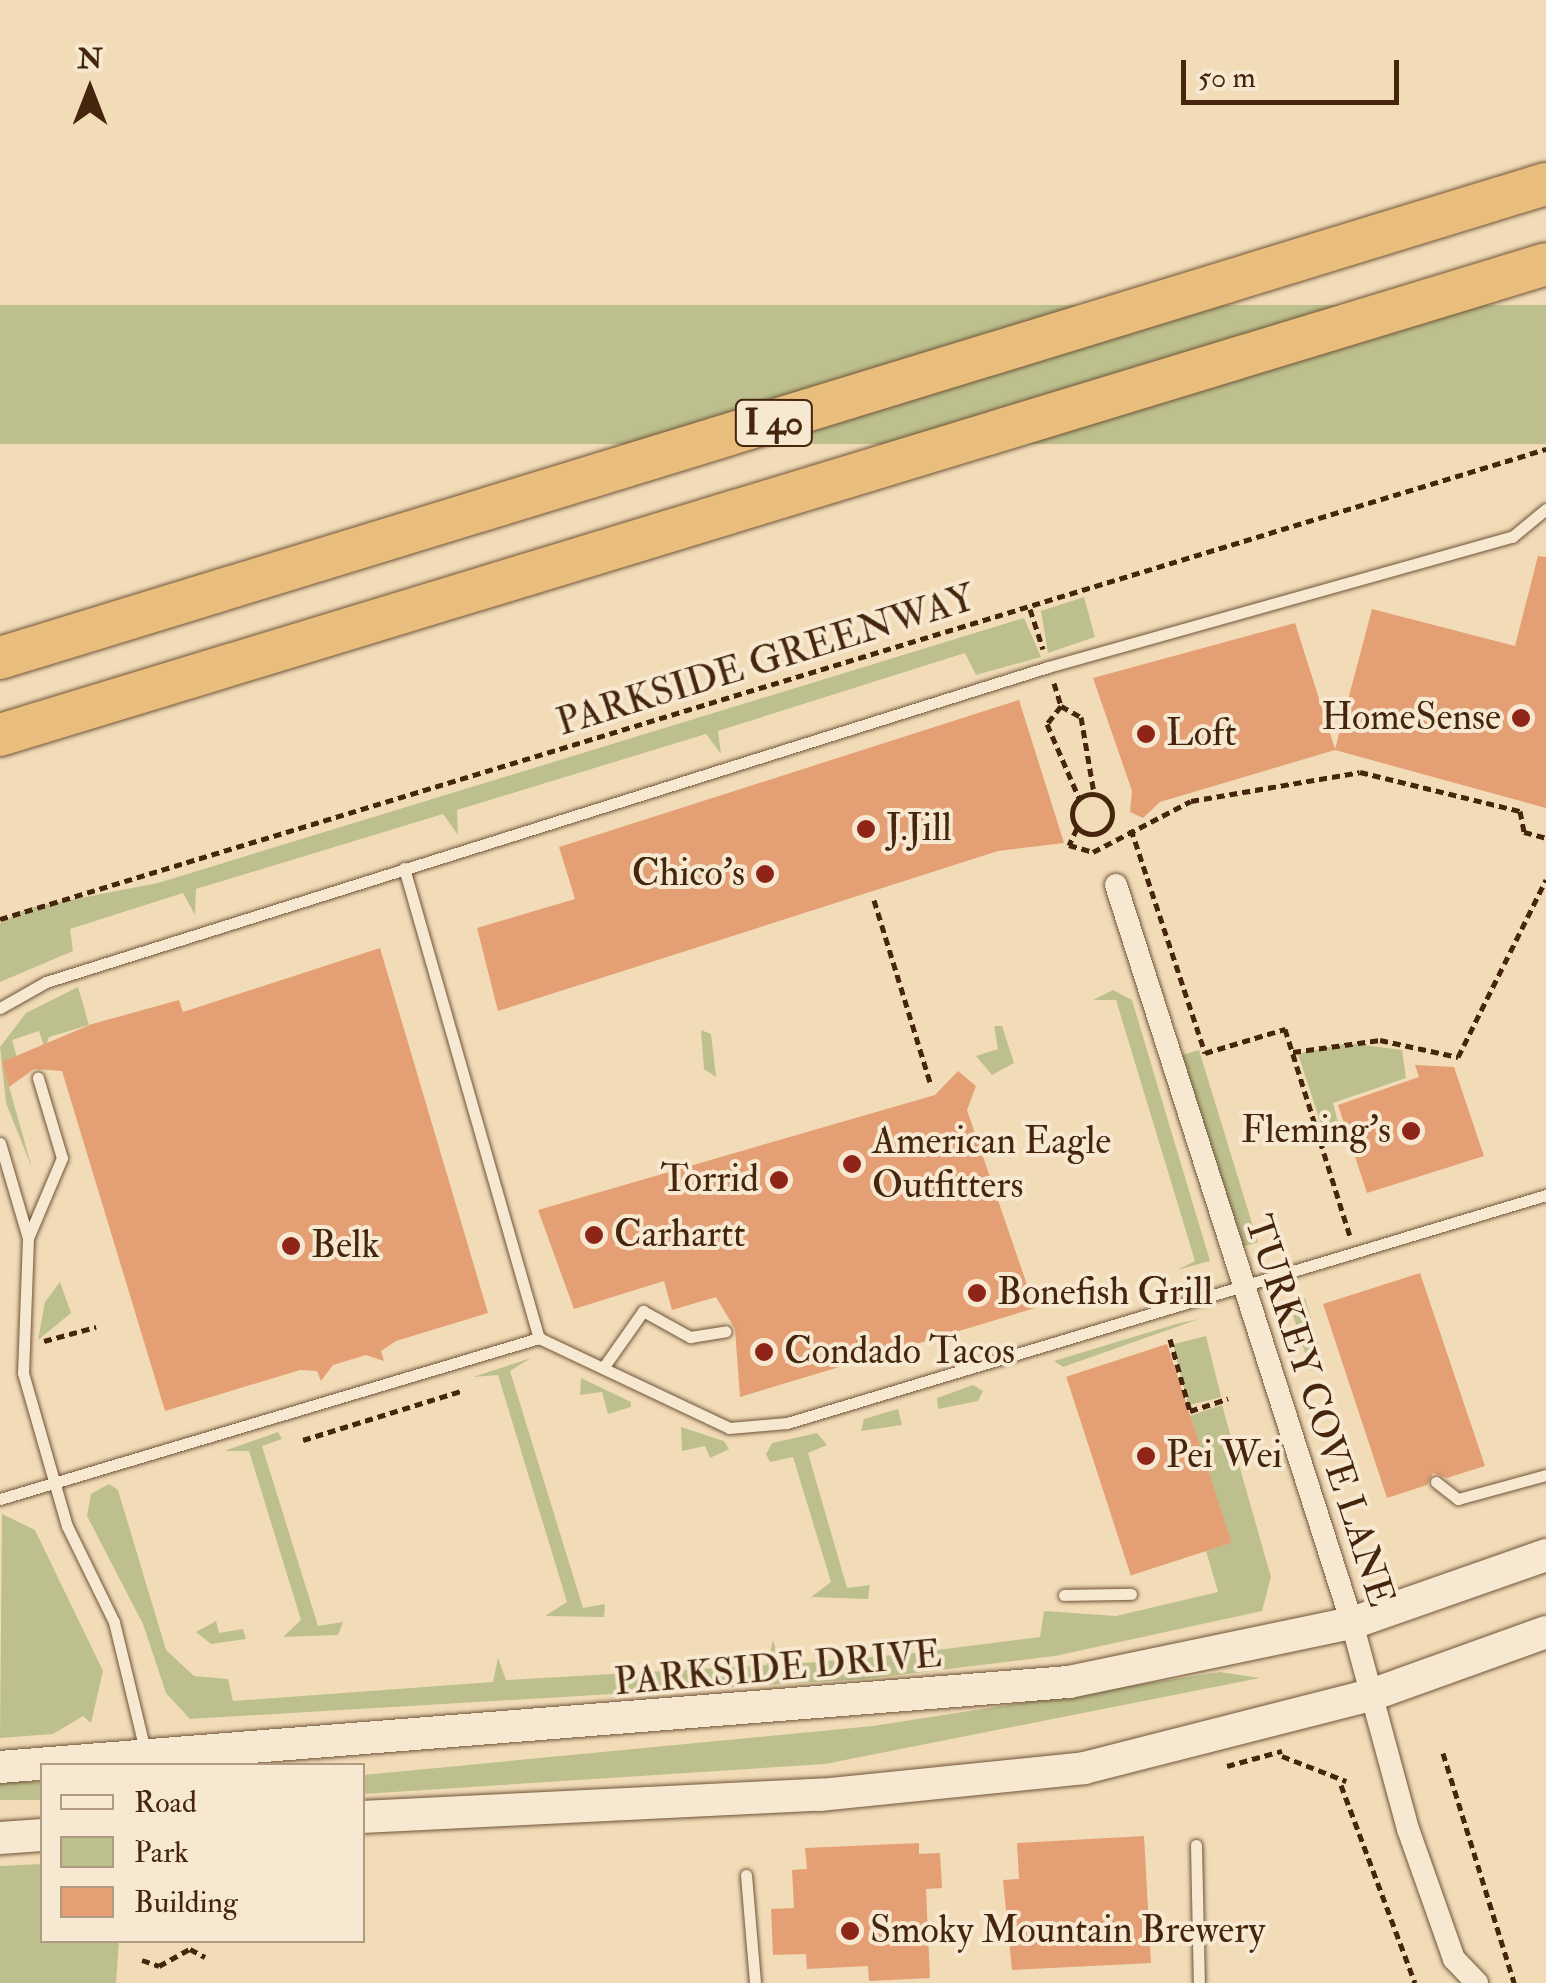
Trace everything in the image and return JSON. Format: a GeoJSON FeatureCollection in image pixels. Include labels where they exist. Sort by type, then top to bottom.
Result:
{"type":"FeatureCollection","features":[{"type":"Feature","properties":{"kind":"highway","name":"I 40"},"geometry":{"type":"LineString","coordinates":[[0,658],[1546,184]]}},
{"type":"Feature","properties":{"kind":"highway","name":"I 40"},"geometry":{"type":"LineString","coordinates":[[0,735],[1546,264]]}},
{"type":"Feature","properties":{"kind":"street","name":"TURKEY COVE LANE"},"geometry":{"type":"LineString","coordinates":[[1116,884],[1240,1290],[1374,1694],[1454,1959],[1451,1983]]}},
{"type":"Feature","properties":{"kind":"street","name":"PARKSIDE DRIVE"},"geometry":{"type":"LineString","coordinates":[[118,1763],[1070,1682],[1352,1623],[1546,1555]]}},
{"type":"Feature","properties":{"kind":"street"},"geometry":{"type":"LineString","coordinates":[[365,1817],[820,1795],[1084,1768],[1374,1694],[1546,1632]]}},
{"type":"Feature","properties":{"kind":"street","name":"PARKSIDE DRIVE"},"geometry":{"type":"LineString","coordinates":[[0,1767],[40,1766]]}},
{"type":"Feature","properties":{"kind":"street"},"geometry":{"type":"LineString","coordinates":[[0,1838],[40,1835]]}},
{"type":"Feature","properties":{"kind":"street","name":"TURKEY COVE LANE"},"geometry":{"type":"LineString","coordinates":[[1454,1959],[1477,1983]]}},
{"type":"Feature","properties":{"kind":"lane"},"geometry":{"type":"LineString","coordinates":[[0,1008],[46,982],[1048,667],[1512,537],[1546,510]]}},
{"type":"Feature","properties":{"kind":"lane"},"geometry":{"type":"LineString","coordinates":[[404,868],[539,1338]]}},
{"type":"Feature","properties":{"kind":"lane"},"geometry":{"type":"LineString","coordinates":[[38,1078],[62,1158],[28,1238],[21,1344],[56,1482],[114,1622],[147,1762]]}},
{"type":"Feature","properties":{"kind":"lane"},"geometry":{"type":"LineString","coordinates":[[0,1143],[28,1238]]}},
{"type":"Feature","properties":{"kind":"lane"},"geometry":{"type":"LineString","coordinates":[[0,1498],[539,1338],[729,1428],[788,1423],[1546,1195]]}},
{"type":"Feature","properties":{"kind":"lane"},"geometry":{"type":"LineString","coordinates":[[603,1368],[643,1311],[690,1337],[726,1331]]}},
{"type":"Feature","properties":{"kind":"lane"},"geometry":{"type":"LineString","coordinates":[[1436,1482],[1458,1499],[1546,1475]]}},
{"type":"Feature","properties":{"kind":"lane"},"geometry":{"type":"LineString","coordinates":[[1064,1595],[1131,1594]]}},
{"type":"Feature","properties":{"kind":"lane"},"geometry":{"type":"LineString","coordinates":[[1196,1846],[1199,1983]]}},
{"type":"Feature","properties":{"kind":"lane"},"geometry":{"type":"LineString","coordinates":[[746,1875],[755,1983]]}},
{"type":"Feature","properties":{"kind":"path","name":"PARKSIDE GREENWAY"},"geometry":{"type":"LineString","coordinates":[[0,919],[1546,449]]}},
{"type":"Feature","properties":{"kind":"path"},"geometry":{"type":"LineString","coordinates":[[1077,828],[1095,834],[1111,823],[1110,804],[1094,793],[1081,717],[1061,706],[1047,724],[1079,798],[1077,828],[1069,845],[1093,852],[1131,829],[1268,781],[1360,772],[1520,811],[1524,832],[1546,838]]}},
{"type":"Feature","properties":{"kind":"path"},"geometry":{"type":"LineString","coordinates":[[1079,798],[1094,793]]}},
{"type":"Feature","properties":{"kind":"path"},"geometry":{"type":"LineString","coordinates":[[1131,829],[1205,1054],[1286,1029],[1347,1228]]}},
{"type":"Feature","properties":{"kind":"path"},"geometry":{"type":"LineString","coordinates":[[1292,1052],[1380,1040],[1458,1057],[1546,880]]}},
{"type":"Feature","properties":{"kind":"path"},"geometry":{"type":"LineString","coordinates":[[874,900],[931,1085]]}},
{"type":"Feature","properties":{"kind":"path"},"geometry":{"type":"LineString","coordinates":[[21,1344],[96,1328]]}},
{"type":"Feature","properties":{"kind":"path"},"geometry":{"type":"LineString","coordinates":[[1170,1338],[1190,1411],[1228,1399]]}},
{"type":"Feature","properties":{"kind":"path"},"geometry":{"type":"LineString","coordinates":[[303,1440],[462,1391]]}},
{"type":"Feature","properties":{"kind":"path"},"geometry":{"type":"LineString","coordinates":[[1443,1753],[1514,1983]]}},
{"type":"Feature","properties":{"kind":"path"},"geometry":{"type":"LineString","coordinates":[[1282,1756],[1344,1783],[1415,1983]]}},
{"type":"Feature","properties":{"kind":"path"},"geometry":{"type":"LineString","coordinates":[[142,1960],[159,1966],[190,1949],[205,1957]]}},
{"type":"Feature","properties":{"kind":"green space"},"geometry":{"type":"Polygon","coordinates":[[[0,305],[1546,305],[1546,444],[0,444],[0,305]]]}},
{"type":"Feature","properties":{"kind":"green space"},"geometry":{"type":"Polygon","coordinates":[[[1084,597],[1095,637],[1048,653],[1041,611],[1084,597]]]}},
{"type":"Feature","properties":{"kind":"green space"},"geometry":{"type":"Polygon","coordinates":[[[1024,618],[1041,657],[976,675],[965,653],[718,731],[721,754],[706,734],[457,810],[458,835],[443,814],[196,889],[195,915],[183,893],[70,929],[73,951],[0,982],[0,923],[29,908],[158,883],[1024,618]]]}},
{"type":"Feature","properties":{"kind":"green space"},"geometry":{"type":"Polygon","coordinates":[[[78,987],[89,1025],[49,1037],[45,1049],[39,1031],[12,1040],[17,1057],[2,1062],[32,1168],[6,1103],[0,1047],[26,1013],[78,987]]]}},
{"type":"Feature","properties":{"kind":"green space"},"geometry":{"type":"Polygon","coordinates":[[[1113,990],[1132,1000],[1210,1261],[1177,1270],[1195,1261],[1116,1000],[1093,1000],[1113,990]]]}},
{"type":"Feature","properties":{"kind":"green space"},"geometry":{"type":"Polygon","coordinates":[[[994,1026],[1002,1026],[1014,1063],[992,1075],[976,1056],[998,1049],[994,1026]]]}},
{"type":"Feature","properties":{"kind":"green space"},"geometry":{"type":"Polygon","coordinates":[[[701,1030],[711,1034],[716,1077],[704,1069],[701,1030]]]}},
{"type":"Feature","properties":{"kind":"green space"},"geometry":{"type":"Polygon","coordinates":[[[1348,1043],[1402,1050],[1406,1078],[1333,1103],[1339,1126],[1323,1130],[1298,1054],[1348,1043]]]}},
{"type":"Feature","properties":{"kind":"green space"},"geometry":{"type":"Polygon","coordinates":[[[1199,1050],[1258,1242],[1235,1249],[1176,1057],[1199,1050]]]}},
{"type":"Feature","properties":{"kind":"green space"},"geometry":{"type":"Polygon","coordinates":[[[60,1282],[71,1313],[38,1340],[45,1302],[60,1282]]]}},
{"type":"Feature","properties":{"kind":"green space"},"geometry":{"type":"Polygon","coordinates":[[[1305,1298],[1325,1367],[1311,1371],[1290,1306],[1305,1298]]]}},
{"type":"Feature","properties":{"kind":"green space"},"geometry":{"type":"Polygon","coordinates":[[[1199,1319],[1063,1367],[1054,1361],[1176,1324],[1199,1319]]]}},
{"type":"Feature","properties":{"kind":"green space"},"geometry":{"type":"Polygon","coordinates":[[[1206,1336],[1221,1397],[1188,1405],[1173,1344],[1206,1336]]]}},
{"type":"Feature","properties":{"kind":"green space"},"geometry":{"type":"Polygon","coordinates":[[[531,1358],[510,1371],[583,1608],[605,1604],[604,1617],[545,1616],[567,1602],[498,1375],[473,1377],[531,1358]]]}},
{"type":"Feature","properties":{"kind":"green space"},"geometry":{"type":"Polygon","coordinates":[[[581,1378],[631,1402],[631,1407],[608,1414],[602,1392],[580,1395],[581,1378]]]}},
{"type":"Feature","properties":{"kind":"green space"},"geometry":{"type":"Polygon","coordinates":[[[973,1385],[983,1391],[978,1401],[938,1409],[937,1398],[973,1385]]]}},
{"type":"Feature","properties":{"kind":"green space"},"geometry":{"type":"Polygon","coordinates":[[[1222,1405],[1271,1577],[1262,1611],[1055,1656],[866,1679],[190,1719],[166,1693],[143,1624],[87,1516],[91,1494],[109,1484],[118,1490],[166,1650],[194,1676],[228,1679],[233,1701],[493,1682],[498,1658],[506,1680],[767,1665],[773,1640],[781,1665],[906,1654],[1040,1637],[1044,1611],[1116,1616],[1218,1592],[1206,1551],[1230,1543],[1189,1416],[1222,1405]]]}},
{"type":"Feature","properties":{"kind":"green space"},"geometry":{"type":"Polygon","coordinates":[[[898,1409],[902,1425],[861,1431],[864,1419],[898,1409]]]}},
{"type":"Feature","properties":{"kind":"green space"},"geometry":{"type":"Polygon","coordinates":[[[681,1427],[724,1441],[729,1449],[710,1458],[705,1446],[682,1451],[681,1427]]]}},
{"type":"Feature","properties":{"kind":"green space"},"geometry":{"type":"Polygon","coordinates":[[[278,1432],[282,1439],[262,1446],[318,1626],[343,1622],[338,1635],[283,1637],[301,1620],[249,1451],[224,1451],[278,1432]]]}},
{"type":"Feature","properties":{"kind":"green space"},"geometry":{"type":"Polygon","coordinates":[[[817,1433],[827,1445],[808,1453],[847,1588],[870,1585],[868,1599],[811,1597],[831,1582],[793,1457],[770,1462],[766,1454],[772,1443],[817,1433]]]}},
{"type":"Feature","properties":{"kind":"green space"},"geometry":{"type":"Polygon","coordinates":[[[2,1514],[35,1530],[103,1671],[91,1723],[83,1716],[53,1734],[0,1738],[2,1514]]]}},
{"type":"Feature","properties":{"kind":"green space"},"geometry":{"type":"Polygon","coordinates":[[[216,1621],[219,1633],[243,1629],[246,1639],[211,1644],[196,1632],[216,1621]]]}},
{"type":"Feature","properties":{"kind":"green space"},"geometry":{"type":"Polygon","coordinates":[[[1220,1672],[1260,1678],[825,1764],[365,1794],[365,1775],[873,1726],[1220,1672]]]}},
{"type":"Feature","properties":{"kind":"green space"},"geometry":{"type":"Polygon","coordinates":[[[0,1782],[40,1782],[40,1800],[0,1800],[0,1782]]]}},
{"type":"Feature","properties":{"kind":"green space"},"geometry":{"type":"Polygon","coordinates":[[[40,1864],[40,1943],[119,1943],[116,1983],[0,1983],[0,1866],[40,1864]]]}},
{"type":"Feature","properties":{"kind":"building"},"geometry":{"type":"Polygon","coordinates":[[[1538,556],[1546,557],[1546,808],[1335,750],[1160,802],[1143,818],[1130,812],[1132,791],[1093,678],[1295,623],[1335,749],[1372,609],[1515,646],[1538,556]]]}},
{"type":"Feature","properties":{"kind":"building"},"geometry":{"type":"Polygon","coordinates":[[[1019,700],[1064,843],[998,851],[498,1011],[477,928],[575,899],[559,847],[1019,700]]]}},
{"type":"Feature","properties":{"kind":"building","name":"Belk"},"geometry":{"type":"Polygon","coordinates":[[[380,948],[488,1313],[396,1341],[381,1351],[384,1361],[366,1355],[333,1365],[321,1381],[317,1371],[300,1370],[165,1411],[62,1071],[34,1069],[9,1087],[2,1062],[92,1024],[179,1000],[183,1012],[380,948]]]}},
{"type":"Feature","properties":{"kind":"building","name":"Fleming's"},"geometry":{"type":"Polygon","coordinates":[[[1415,1065],[1454,1067],[1484,1156],[1367,1193],[1338,1105],[1419,1077],[1415,1065]]]}},
{"type":"Feature","properties":{"kind":"building"},"geometry":{"type":"Polygon","coordinates":[[[958,1071],[976,1086],[967,1110],[1035,1308],[740,1397],[735,1329],[716,1297],[672,1310],[664,1281],[574,1309],[538,1210],[935,1095],[958,1071]]]}},
{"type":"Feature","properties":{"kind":"building"},"geometry":{"type":"Polygon","coordinates":[[[1420,1273],[1485,1466],[1447,1478],[1433,1473],[1427,1485],[1387,1498],[1323,1304],[1420,1273]]]}},
{"type":"Feature","properties":{"kind":"building","name":"Pei Wei"},"geometry":{"type":"Polygon","coordinates":[[[1167,1344],[1232,1543],[1131,1576],[1066,1377],[1167,1344]]]}},
{"type":"Feature","properties":{"kind":"building"},"geometry":{"type":"Polygon","coordinates":[[[1144,1836],[1151,1963],[1012,1970],[1003,1880],[1019,1879],[1017,1843],[1144,1836]]]}},
{"type":"Feature","properties":{"kind":"building","name":"Smoky Mountain Brewery"},"geometry":{"type":"Polygon","coordinates":[[[919,1843],[919,1854],[940,1853],[942,1888],[926,1889],[930,1978],[869,1981],[868,1966],[807,1969],[806,1954],[773,1955],[771,1909],[794,1908],[792,1870],[807,1869],[805,1848],[919,1843]]]}},
{"type":"Feature","properties":{"kind":"place","name":"HomeSense"},"geometry":{"type":"Point","coordinates":[1521,718]}},
{"type":"Feature","properties":{"kind":"place","name":"Loft"},"geometry":{"type":"Point","coordinates":[1146,734]}},
{"type":"Feature","properties":{"kind":"place","name":"J.Jill"},"geometry":{"type":"Point","coordinates":[866,829]}},
{"type":"Feature","properties":{"kind":"place","name":"Chico's"},"geometry":{"type":"Point","coordinates":[765,874]}},
{"type":"Feature","properties":{"kind":"place","name":"Fleming's"},"geometry":{"type":"Point","coordinates":[1411,1131]}},
{"type":"Feature","properties":{"kind":"place","name":"American Eagle Outfitters"},"geometry":{"type":"Point","coordinates":[852,1164]}},
{"type":"Feature","properties":{"kind":"place","name":"Torrid"},"geometry":{"type":"Point","coordinates":[779,1180]}},
{"type":"Feature","properties":{"kind":"place","name":"Carhartt"},"geometry":{"type":"Point","coordinates":[594,1235]}},
{"type":"Feature","properties":{"kind":"place","name":"Belk"},"geometry":{"type":"Point","coordinates":[291,1246]}},
{"type":"Feature","properties":{"kind":"place","name":"Bonefish Grill"},"geometry":{"type":"Point","coordinates":[977,1293]}},
{"type":"Feature","properties":{"kind":"place","name":"Condado Tacos"},"geometry":{"type":"Point","coordinates":[764,1352]}},
{"type":"Feature","properties":{"kind":"place","name":"Pei Wei"},"geometry":{"type":"Point","coordinates":[1146,1456]}},
{"type":"Feature","properties":{"kind":"place","name":"Smoky Mountain Brewery"},"geometry":{"type":"Point","coordinates":[850,1931]}}]}
